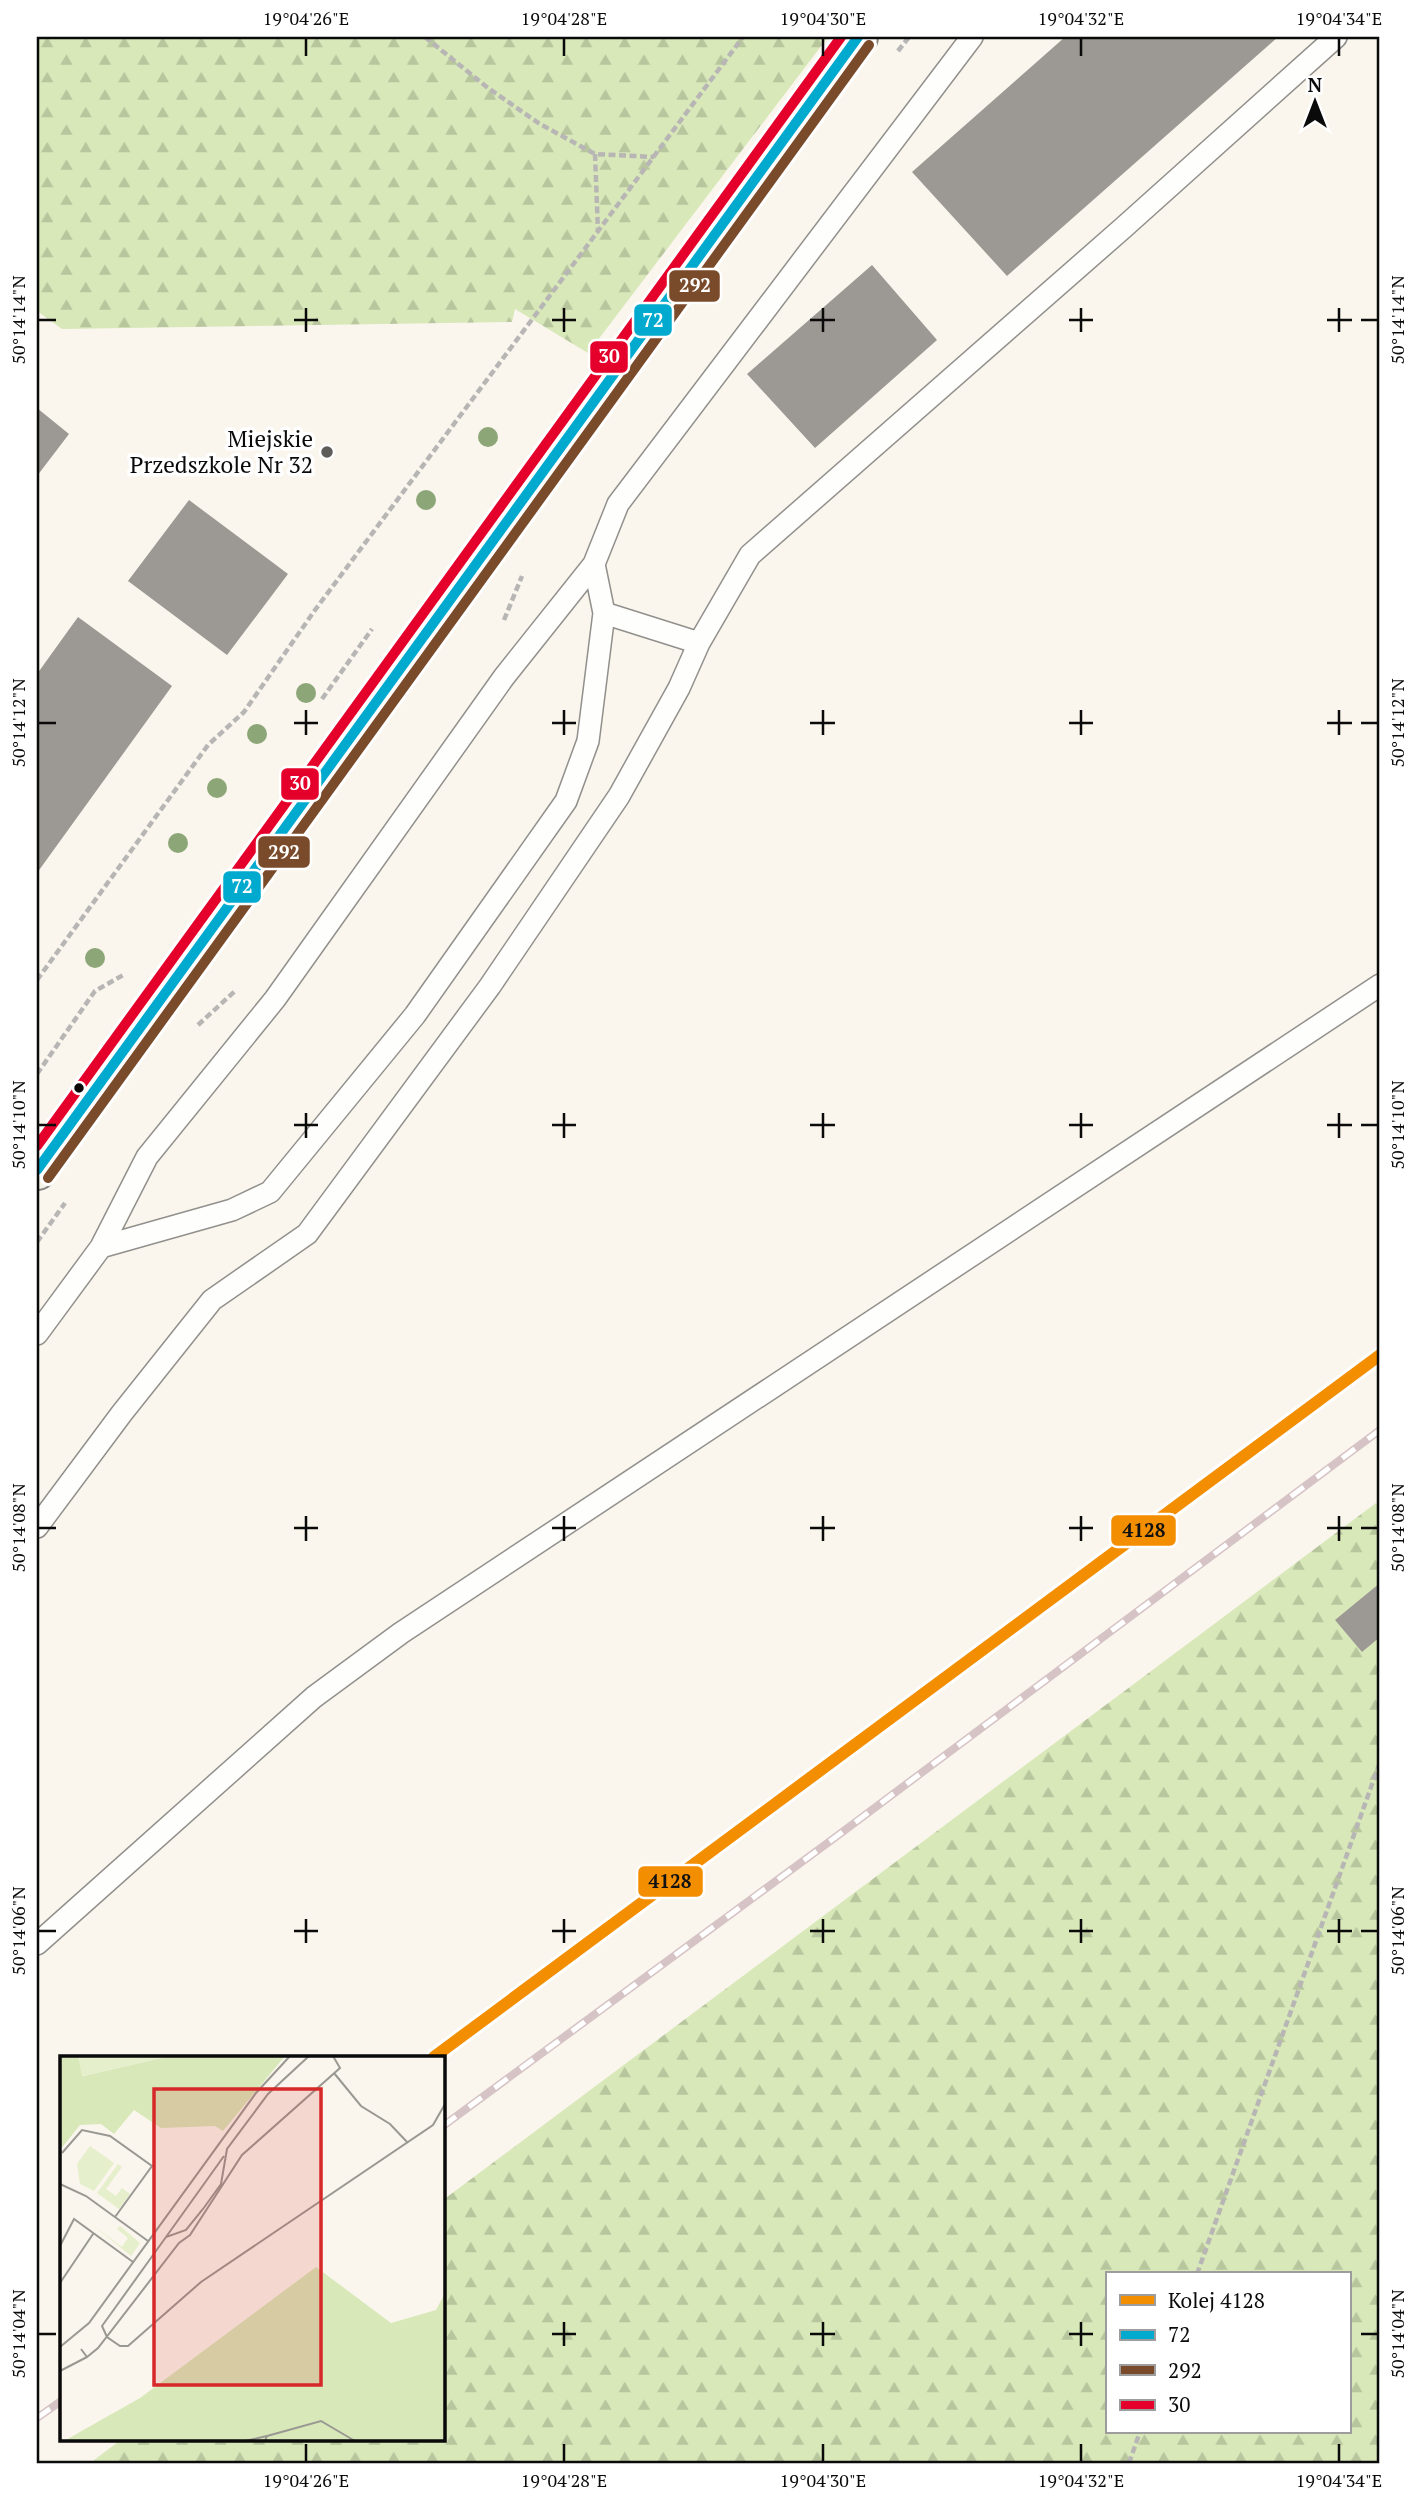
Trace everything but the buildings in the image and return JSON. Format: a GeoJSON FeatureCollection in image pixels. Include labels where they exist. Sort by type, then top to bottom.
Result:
{"type":"FeatureCollection","features":[{"type":"Feature","properties":{"kind":"street"},"geometry":{"type":"LineString","coordinates":[[37,1170],[858,37]]}},
{"type":"Feature","properties":{"kind":"lane"},"geometry":{"type":"LineString","coordinates":[[37,1334],[101,1247],[147,1157],[275,999],[504,677],[594,564],[618,504],[972,37]]}},
{"type":"Feature","properties":{"kind":"lane"},"geometry":{"type":"LineString","coordinates":[[37,1527],[122,1413],[212,1300],[307,1234],[490,986],[619,796],[679,688],[699,643],[750,555],[1124,228],[1336,37]]}},
{"type":"Feature","properties":{"kind":"lane"},"geometry":{"type":"LineString","coordinates":[[101,1247],[232,1210],[270,1192],[415,1015],[566,802],[588,741],[604,613],[594,564]]}},
{"type":"Feature","properties":{"kind":"lane"},"geometry":{"type":"LineString","coordinates":[[604,613],[699,643]]}},
{"type":"Feature","properties":{"kind":"lane"},"geometry":{"type":"LineString","coordinates":[[37,1944],[314,1697],[401,1633],[1380,985]]}},
{"type":"Feature","properties":{"kind":"path"},"geometry":{"type":"LineString","coordinates":[[425,37],[509,103],[540,124],[595,154],[655,157]]}},
{"type":"Feature","properties":{"kind":"path"},"geometry":{"type":"LineString","coordinates":[[37,980],[208,745],[244,712],[315,610],[743,37]]}},
{"type":"Feature","properties":{"kind":"path"},"geometry":{"type":"LineString","coordinates":[[595,154],[598,233]]}},
{"type":"Feature","properties":{"kind":"path"},"geometry":{"type":"LineString","coordinates":[[318,705],[372,629]]}},
{"type":"Feature","properties":{"kind":"path"},"geometry":{"type":"LineString","coordinates":[[37,1074],[95,991],[128,972]]}},
{"type":"Feature","properties":{"kind":"path"},"geometry":{"type":"LineString","coordinates":[[1198,2272],[1380,1762]]}},
{"type":"Feature","properties":{"kind":"path"},"geometry":{"type":"LineString","coordinates":[[1129,2463],[1139,2434]]}},
{"type":"Feature","properties":{"kind":"green space"},"geometry":{"type":"Polygon","coordinates":[[[37,37],[828,37],[588,353],[515,309],[512,322],[62,329],[37,311],[37,37]]]}},
{"type":"Feature","properties":{"kind":"green space"},"geometry":{"type":"Polygon","coordinates":[[[1376,1503],[1380,1507],[1380,2463],[90,2463],[121,2440],[444,2440],[444,2199],[1376,1503]]]}},
{"type":"Feature","properties":{"kind":"railway"},"geometry":{"type":"LineString","coordinates":[[444,2125],[837,1836],[1380,1430]]}},
{"type":"Feature","properties":{"kind":"railway"},"geometry":{"type":"LineString","coordinates":[[37,2418],[60,2402]]}},
{"type":"Feature","properties":{"kind":"rail line","name":"4128"},"geometry":{"type":"LineString","coordinates":[[435,2056],[1380,1355]]}},
{"type":"Feature","properties":{"kind":"transit line","name":"30"},"geometry":{"type":"LineString","coordinates":[[37,1146],[841,37]]}},
{"type":"Feature","properties":{"kind":"transit line","name":"72"},"geometry":{"type":"LineString","coordinates":[[37,1170],[858,37]]}},
{"type":"Feature","properties":{"kind":"transit line","name":"292"},"geometry":{"type":"LineString","coordinates":[[48,1178],[869,45]]}},
{"type":"Feature","properties":{"kind":"place","name":"Miejskie Przedszkole Nr 32"},"geometry":{"type":"Point","coordinates":[327,452]}}]}
